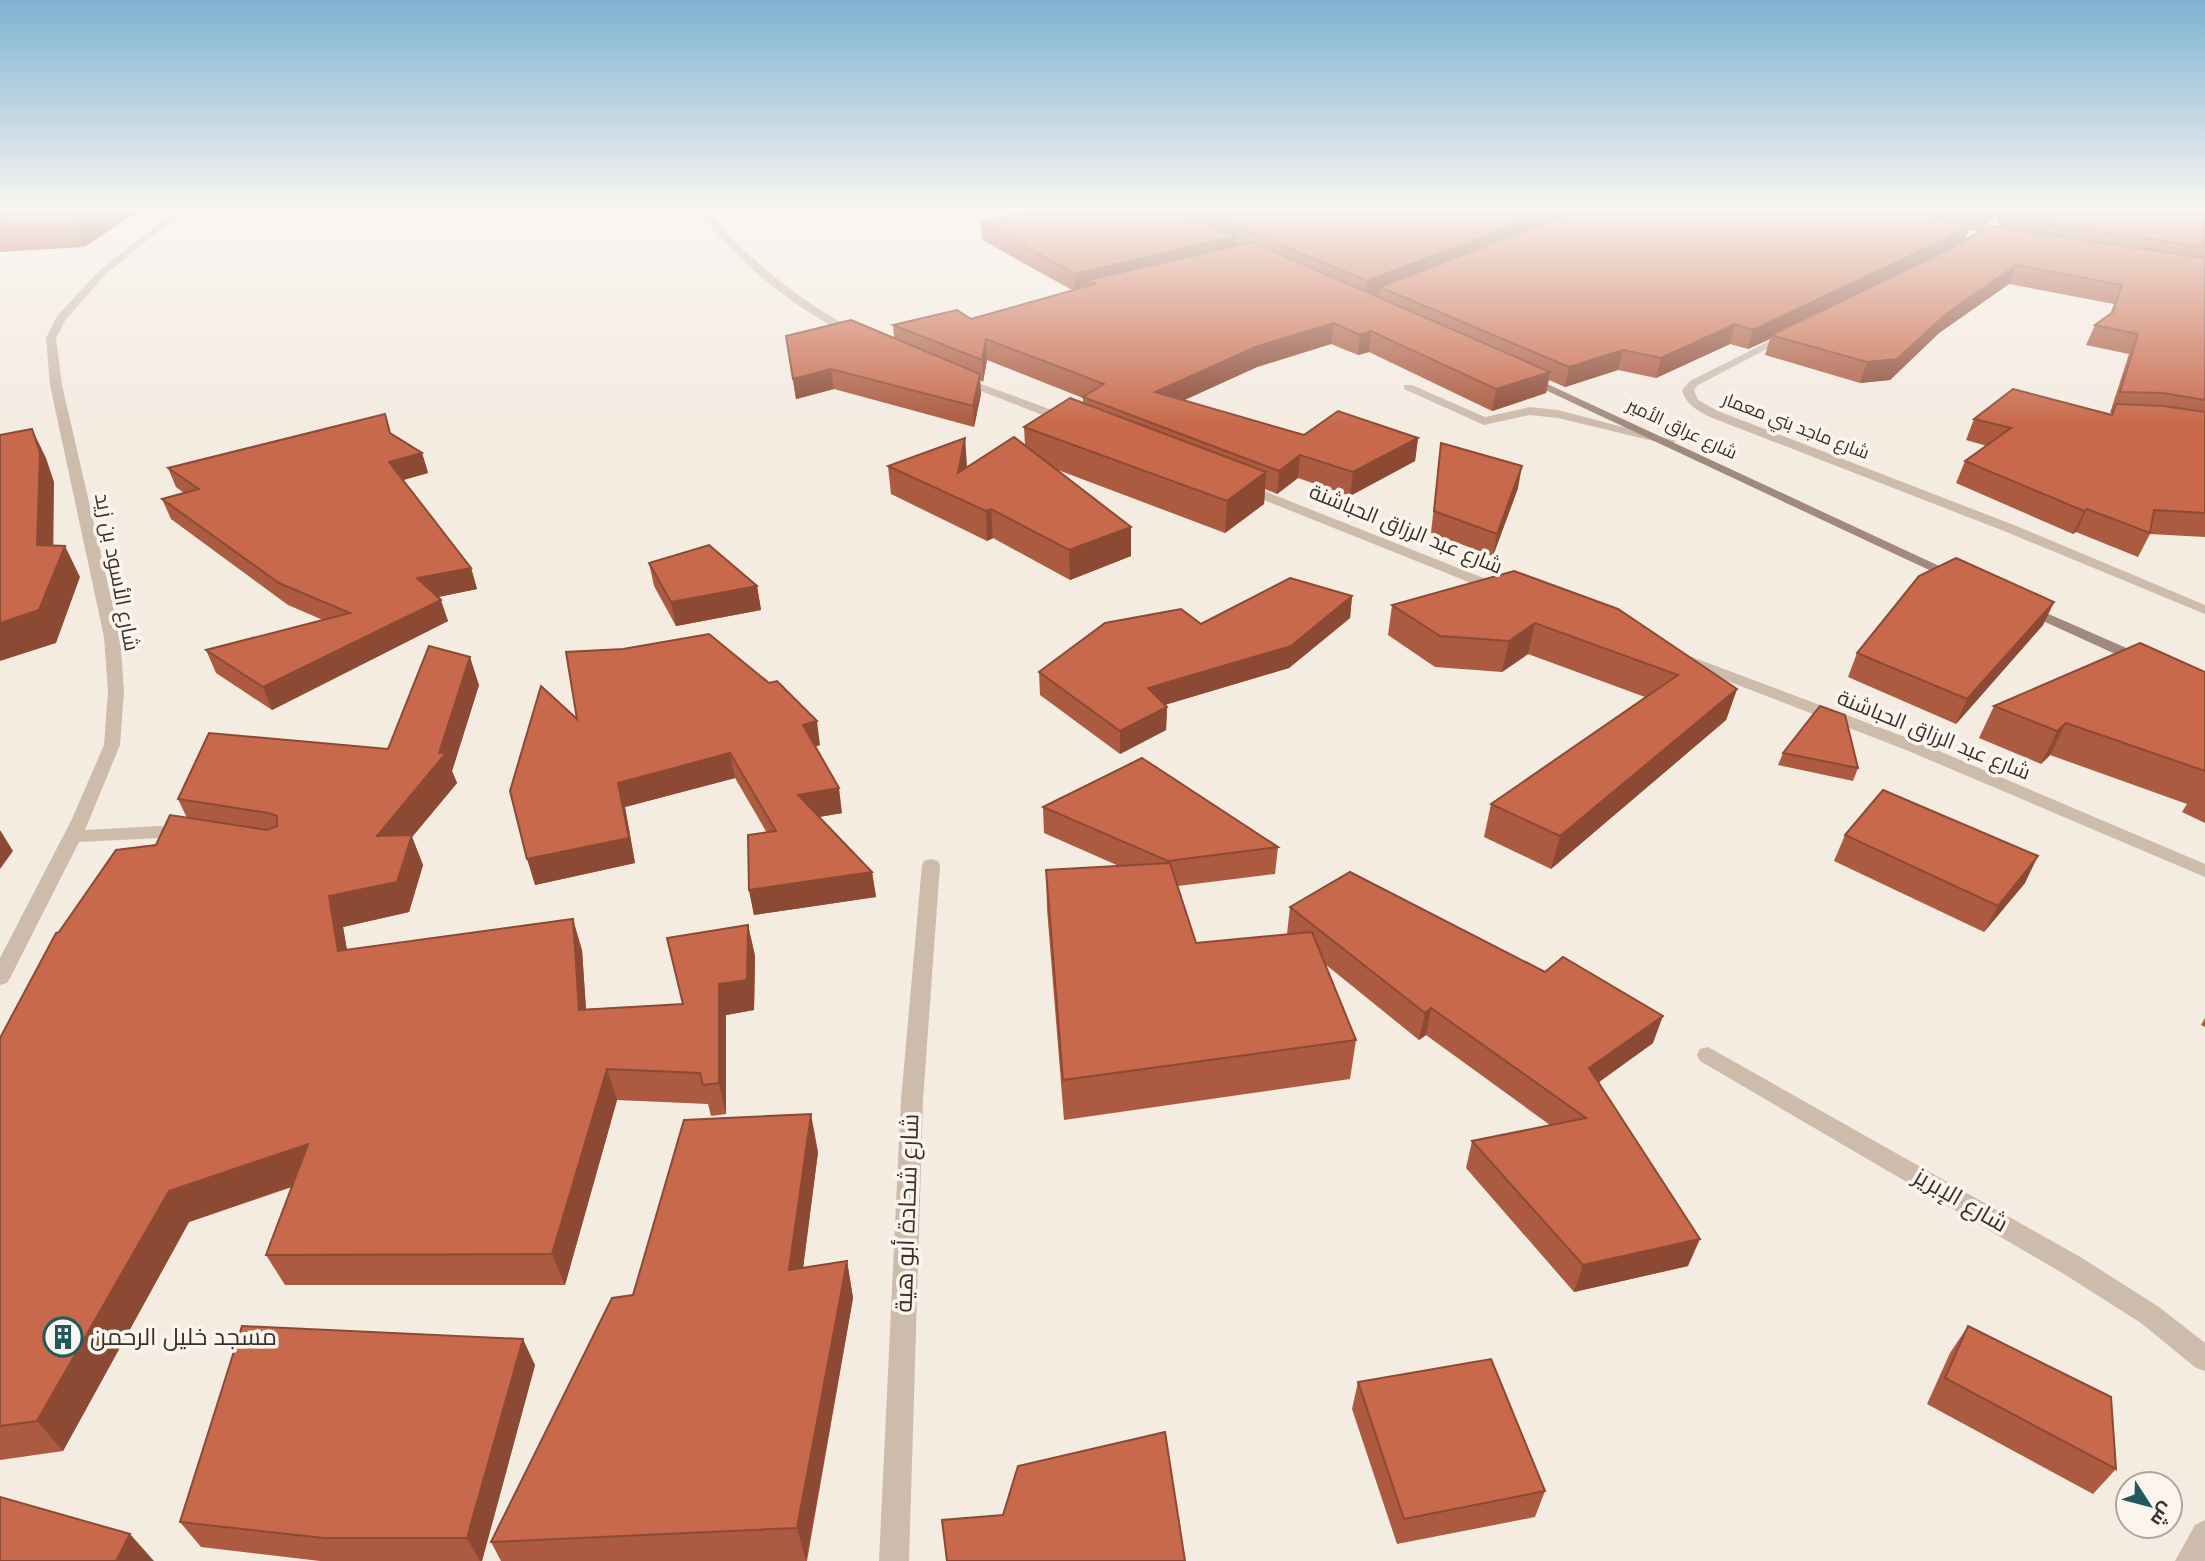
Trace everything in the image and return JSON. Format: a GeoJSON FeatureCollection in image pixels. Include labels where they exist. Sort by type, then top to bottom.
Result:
{"type":"FeatureCollection","features":[{"type":"Feature","properties":{"kind":"main road","name":"شارع عراق الأمير"},"geometry":{"type":"LineString","coordinates":[[1510,370],[1670,441],[1797,505],[1970,583]]}},
{"type":"Feature","properties":{"kind":"main road"},"geometry":{"type":"LineString","coordinates":[[2019,605],[2155,666]]}},
{"type":"Feature","properties":{"kind":"street","name":"شارع الأسود بن زيد"},"geometry":{"type":"LineString","coordinates":[[0,978],[73,836],[112,745],[116,691],[112,637],[56,385],[51,338],[61,318],[95,281]]}},
{"type":"Feature","properties":{"kind":"street"},"geometry":{"type":"LineString","coordinates":[[771,281],[813,312],[865,339]]}},
{"type":"Feature","properties":{"kind":"street","name":"شارع ماجد بني معمار"},"geometry":{"type":"LineString","coordinates":[[1804,328],[1705,377],[1688,390],[1689,396],[1696,404],[1714,414],[2009,528],[2205,610]]}},
{"type":"Feature","properties":{"kind":"street"},"geometry":{"type":"LineString","coordinates":[[949,374],[1086,427]]}},
{"type":"Feature","properties":{"kind":"street"},"geometry":{"type":"LineString","coordinates":[[1408,387],[1484,421],[1530,411],[1558,414],[1670,441]]}},
{"type":"Feature","properties":{"kind":"street","name":"شارع عبد الرزاق الحباشنة"},"geometry":{"type":"LineString","coordinates":[[1224,480],[1518,596]]}},
{"type":"Feature","properties":{"kind":"street","name":"شارع عبد الرزاق الحباشنة"},"geometry":{"type":"LineString","coordinates":[[1670,654],[1912,746],[2205,871]]}},
{"type":"Feature","properties":{"kind":"street"},"geometry":{"type":"LineString","coordinates":[[73,836],[160,832],[200,838]]}},
{"type":"Feature","properties":{"kind":"street","name":"شارع شحادة أبو هية"},"geometry":{"type":"LineString","coordinates":[[894,1561],[912,1100],[931,865]]}},
{"type":"Feature","properties":{"kind":"street","name":"شارع الإبريز"},"geometry":{"type":"LineString","coordinates":[[1708,1055],[2073,1266],[2150,1315],[2205,1359]]}},
{"type":"Feature","properties":{"kind":"street"},"geometry":{"type":"LineString","coordinates":[[2190,1561],[2205,1535]]}},
{"type":"Feature","properties":{"kind":"building"},"geometry":{"type":"Polygon","coordinates":[[[1089,281],[1341,281],[1550,372],[1496,389],[1371,331],[1360,335],[1334,323],[1258,346],[1155,392],[1304,435],[1338,411],[1418,438],[1353,472],[1300,455],[1279,471],[1083,397],[1104,384],[986,339],[982,360],[893,325],[957,310],[971,319],[1095,284],[1089,281]]]}},
{"type":"Feature","properties":{"kind":"building"},"geometry":{"type":"Polygon","coordinates":[[[1396,281],[1857,281],[1753,330],[1735,324],[1661,358],[1623,350],[1569,367],[1380,287],[1396,281]]]}},
{"type":"Feature","properties":{"kind":"building"},"geometry":{"type":"Polygon","coordinates":[[[1884,281],[1993,281],[1946,314],[1897,359],[1867,362],[1771,335],[1884,281]]]}},
{"type":"Feature","properties":{"kind":"building"},"geometry":{"type":"Polygon","coordinates":[[[2100,281],[2205,281],[2205,400],[2163,393],[2120,392],[2138,334],[2095,325],[2113,312],[2122,285],[2100,281]]]}},
{"type":"Feature","properties":{"kind":"building"},"geometry":{"type":"Polygon","coordinates":[[[851,320],[980,374],[973,406],[831,369],[793,379],[786,336],[851,320]]]}},
{"type":"Feature","properties":{"kind":"building"},"geometry":{"type":"Polygon","coordinates":[[[2013,389],[2112,415],[2116,404],[2163,406],[2205,412],[2205,513],[2154,510],[2150,533],[2087,509],[2084,511],[1965,461],[2011,428],[1974,419],[2013,389]]]}},
{"type":"Feature","properties":{"kind":"building"},"geometry":{"type":"Polygon","coordinates":[[[1070,398],[1266,472],[1227,501],[1024,427],[1070,398]]]}},
{"type":"Feature","properties":{"kind":"building"},"geometry":{"type":"Polygon","coordinates":[[[385,414],[390,433],[422,453],[389,462],[471,568],[417,578],[441,600],[263,687],[206,650],[350,613],[279,583],[162,499],[199,489],[168,468],[385,414]]]}},
{"type":"Feature","properties":{"kind":"building"},"geometry":{"type":"Polygon","coordinates":[[[32,429],[40,453],[37,545],[65,546],[39,610],[0,623],[0,435],[32,429]]]}},
{"type":"Feature","properties":{"kind":"building"},"geometry":{"type":"Polygon","coordinates":[[[1014,437],[1131,527],[1069,550],[991,509],[986,511],[888,466],[965,438],[958,473],[1014,437]]]}},
{"type":"Feature","properties":{"kind":"building"},"geometry":{"type":"Polygon","coordinates":[[[1441,443],[1522,466],[1497,534],[1434,511],[1441,443]]]}},
{"type":"Feature","properties":{"kind":"building"},"geometry":{"type":"Polygon","coordinates":[[[709,545],[757,586],[671,602],[649,563],[709,545]]]}},
{"type":"Feature","properties":{"kind":"building"},"geometry":{"type":"Polygon","coordinates":[[[1956,558],[2054,602],[1967,699],[1857,653],[1919,576],[1956,558]]]}},
{"type":"Feature","properties":{"kind":"building"},"geometry":{"type":"Polygon","coordinates":[[[1514,571],[1618,609],[1737,689],[1560,836],[1491,804],[1678,675],[1535,623],[1509,641],[1440,636],[1392,605],[1514,571]]]}},
{"type":"Feature","properties":{"kind":"building"},"geometry":{"type":"Polygon","coordinates":[[[1290,578],[1352,596],[1291,646],[1148,688],[1167,707],[1120,731],[1039,672],[1105,623],[1181,609],[1201,624],[1290,578]]]}},
{"type":"Feature","properties":{"kind":"building"},"geometry":{"type":"Polygon","coordinates":[[[709,634],[769,683],[777,681],[817,721],[803,725],[839,788],[798,795],[872,872],[749,890],[748,835],[776,831],[730,753],[618,783],[629,838],[527,859],[510,791],[541,686],[577,719],[566,652],[623,649],[709,634]]]}},
{"type":"Feature","properties":{"kind":"building"},"geometry":{"type":"Polygon","coordinates":[[[2140,643],[2205,672],[2205,771],[2066,723],[2057,731],[1994,706],[2140,643]]]}},
{"type":"Feature","properties":{"kind":"building"},"geometry":{"type":"Polygon","coordinates":[[[429,646],[470,657],[439,753],[446,753],[377,836],[412,835],[397,882],[329,896],[338,951],[573,919],[579,1010],[683,1004],[667,938],[748,925],[747,980],[719,984],[719,1083],[703,1085],[700,1073],[607,1069],[552,1254],[266,1255],[308,1144],[169,1191],[37,1421],[0,1426],[0,1038],[56,933],[116,850],[156,845],[170,815],[267,830],[277,826],[277,816],[268,813],[178,799],[209,733],[388,749],[429,646]]]}},
{"type":"Feature","properties":{"kind":"building"},"geometry":{"type":"Polygon","coordinates":[[[1820,706],[1845,715],[1858,768],[1783,753],[1820,706]]]}},
{"type":"Feature","properties":{"kind":"building"},"geometry":{"type":"Polygon","coordinates":[[[1142,758],[1278,847],[1168,861],[1043,807],[1142,758]]]}},
{"type":"Feature","properties":{"kind":"building"},"geometry":{"type":"Polygon","coordinates":[[[1883,790],[2038,856],[1998,906],[1845,835],[1883,790]]]}},
{"type":"Feature","properties":{"kind":"building"},"geometry":{"type":"Polygon","coordinates":[[[1170,863],[1196,943],[1312,932],[1356,1040],[1063,1080],[1046,870],[1170,863]]]}},
{"type":"Feature","properties":{"kind":"building"},"geometry":{"type":"Polygon","coordinates":[[[1350,872],[1545,972],[1563,957],[1663,1016],[1589,1068],[1700,1239],[1583,1265],[1472,1141],[1586,1118],[1431,1008],[1425,1013],[1290,907],[1350,872]]]}},
{"type":"Feature","properties":{"kind":"building"},"geometry":{"type":"Polygon","coordinates":[[[811,1114],[789,1270],[847,1261],[797,1528],[491,1542],[612,1298],[633,1295],[684,1120],[811,1114]]]}},
{"type":"Feature","properties":{"kind":"building"},"geometry":{"type":"Polygon","coordinates":[[[242,1326],[523,1339],[467,1538],[324,1538],[180,1522],[242,1326]]]}},
{"type":"Feature","properties":{"kind":"building"},"geometry":{"type":"Polygon","coordinates":[[[1968,1326],[2111,1397],[2116,1469],[1945,1378],[1968,1326]]]}},
{"type":"Feature","properties":{"kind":"building"},"geometry":{"type":"Polygon","coordinates":[[[1491,1359],[1545,1491],[1404,1519],[1358,1382],[1491,1359]]]}},
{"type":"Feature","properties":{"kind":"building"},"geometry":{"type":"Polygon","coordinates":[[[1165,1432],[1185,1561],[947,1561],[942,1520],[1003,1515],[1018,1466],[1165,1432]]]}},
{"type":"Feature","properties":{"kind":"building"},"geometry":{"type":"Polygon","coordinates":[[[0,1497],[130,1534],[116,1561],[0,1561],[0,1497]]]}},
{"type":"Feature","properties":{"kind":"place","name":"مسجد خليل الرحمن"},"geometry":{"type":"Point","coordinates":[63,1337]}}]}
